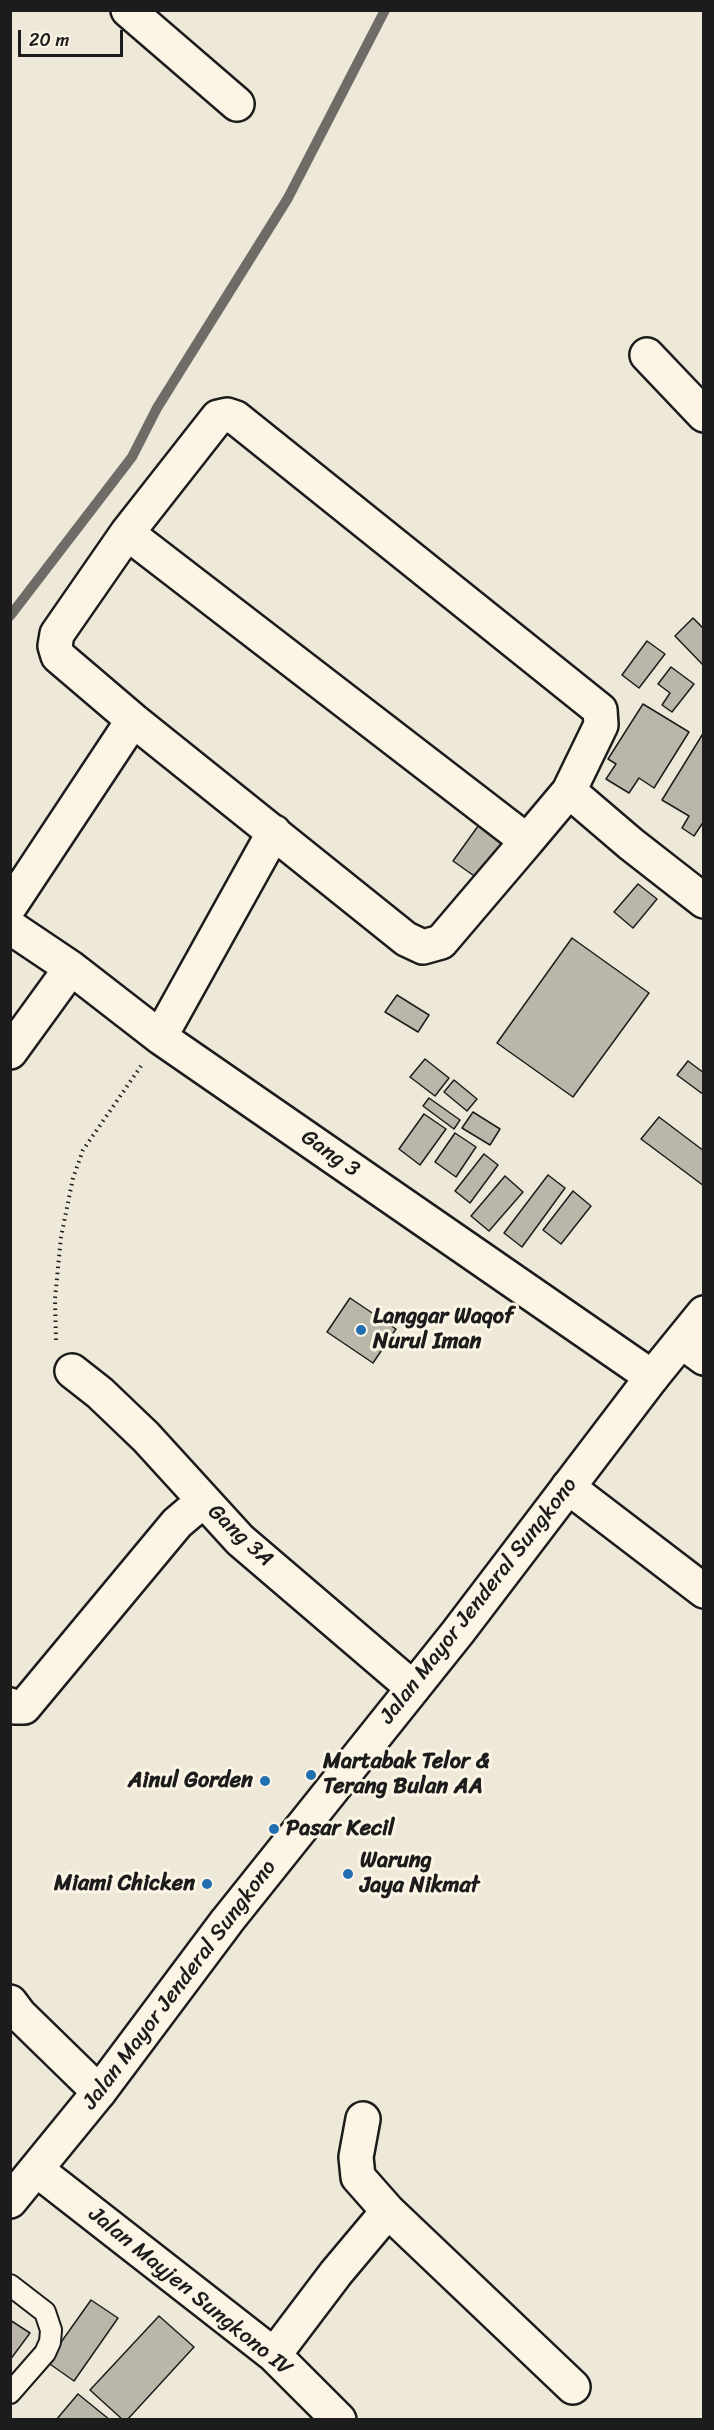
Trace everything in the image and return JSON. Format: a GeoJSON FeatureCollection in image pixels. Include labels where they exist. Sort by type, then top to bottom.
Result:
{"type":"FeatureCollection","features":[{"type":"Feature","properties":{"kind":"street"},"geometry":{"type":"LineString","coordinates":[[128,10],[237,104]]}},
{"type":"Feature","properties":{"kind":"street"},"geometry":{"type":"LineString","coordinates":[[647,355],[704,415]]}},
{"type":"Feature","properties":{"kind":"street"},"geometry":{"type":"LineString","coordinates":[[227,415],[236,418],[600,710],[601,725],[569,791],[441,942],[423,947],[406,939],[133,720],[58,656],[55,646],[57,634],[127,533],[218,417],[227,415]]}},
{"type":"Feature","properties":{"kind":"street"},"geometry":{"type":"LineString","coordinates":[[127,533],[527,841]]}},
{"type":"Feature","properties":{"kind":"street"},"geometry":{"type":"LineString","coordinates":[[10,906],[133,720]]}},
{"type":"Feature","properties":{"kind":"street"},"geometry":{"type":"LineString","coordinates":[[569,791],[631,844],[704,901]]}},
{"type":"Feature","properties":{"kind":"street"},"geometry":{"type":"LineString","coordinates":[[160,1037],[274,832]]}},
{"type":"Feature","properties":{"kind":"street","name":"Gang 3"},"geometry":{"type":"LineString","coordinates":[[10,927],[71,968],[160,1037],[652,1377]]}},
{"type":"Feature","properties":{"kind":"street"},"geometry":{"type":"LineString","coordinates":[[10,1052],[71,968]]}},
{"type":"Feature","properties":{"kind":"street","name":"Jalan Mayor Jenderal Sungkono"},"geometry":{"type":"LineString","coordinates":[[10,2202],[99,2092],[227,1921],[458,1632],[652,1377],[693,1350],[704,1313]]}},
{"type":"Feature","properties":{"kind":"street"},"geometry":{"type":"LineString","coordinates":[[72,1371],[100,1393],[146,1437],[203,1501]]}},
{"type":"Feature","properties":{"kind":"street"},"geometry":{"type":"LineString","coordinates":[[568,1487],[704,1591]]}},
{"type":"Feature","properties":{"kind":"street","name":"Gang 3A"},"geometry":{"type":"LineString","coordinates":[[10,1705],[24,1707],[177,1523],[203,1501],[240,1540],[412,1688]]}},
{"type":"Feature","properties":{"kind":"street"},"geometry":{"type":"LineString","coordinates":[[10,2002],[19,2014],[99,2092]]}},
{"type":"Feature","properties":{"kind":"street"},"geometry":{"type":"LineString","coordinates":[[363,2119],[356,2157],[358,2176],[388,2211],[573,2387]]}},
{"type":"Feature","properties":{"kind":"street","name":"Jalan Mayjen Sungkono IV"},"geometry":{"type":"LineString","coordinates":[[37,2170],[274,2355],[339,2420]]}},
{"type":"Feature","properties":{"kind":"street"},"geometry":{"type":"LineString","coordinates":[[274,2355],[336,2273],[388,2211]]}},
{"type":"Feature","properties":{"kind":"lane"},"geometry":{"type":"LineString","coordinates":[[10,2285],[45,2312],[51,2330],[50,2342],[45,2353],[10,2393]]}},
{"type":"Feature","properties":{"kind":"path"},"geometry":{"type":"LineString","coordinates":[[72,1371],[58,1356],[55,1299],[61,1237],[73,1178],[83,1150],[160,1037]]}},
{"type":"Feature","properties":{"kind":"building"},"geometry":{"type":"Polygon","coordinates":[[[693,618],[704,629],[704,666],[675,636],[693,618]]]}},
{"type":"Feature","properties":{"kind":"building"},"geometry":{"type":"Polygon","coordinates":[[[647,641],[665,654],[639,688],[622,675],[647,641]]]}},
{"type":"Feature","properties":{"kind":"building"},"geometry":{"type":"Polygon","coordinates":[[[671,667],[694,684],[672,712],[662,705],[670,693],[658,684],[671,667]]]}},
{"type":"Feature","properties":{"kind":"building"},"geometry":{"type":"Polygon","coordinates":[[[643,704],[689,732],[654,788],[639,778],[629,793],[606,779],[616,764],[608,759],[643,704]]]}},
{"type":"Feature","properties":{"kind":"building"},"geometry":{"type":"Polygon","coordinates":[[[704,732],[704,821],[694,836],[682,828],[689,816],[662,800],[704,732]]]}},
{"type":"Feature","properties":{"kind":"building"},"geometry":{"type":"Polygon","coordinates":[[[486,815],[513,834],[480,880],[453,861],[486,815]]]}},
{"type":"Feature","properties":{"kind":"building"},"geometry":{"type":"Polygon","coordinates":[[[638,884],[657,899],[633,928],[614,912],[638,884]]]}},
{"type":"Feature","properties":{"kind":"building"},"geometry":{"type":"Polygon","coordinates":[[[572,938],[649,993],[573,1097],[497,1043],[572,938]]]}},
{"type":"Feature","properties":{"kind":"building"},"geometry":{"type":"Polygon","coordinates":[[[397,995],[429,1015],[418,1032],[385,1012],[397,995]]]}},
{"type":"Feature","properties":{"kind":"building"},"geometry":{"type":"Polygon","coordinates":[[[425,1059],[449,1078],[435,1096],[410,1077],[425,1059]]]}},
{"type":"Feature","properties":{"kind":"building"},"geometry":{"type":"Polygon","coordinates":[[[688,1061],[704,1073],[704,1095],[677,1075],[688,1061]]]}},
{"type":"Feature","properties":{"kind":"building"},"geometry":{"type":"Polygon","coordinates":[[[454,1080],[477,1099],[467,1111],[444,1092],[454,1080]]]}},
{"type":"Feature","properties":{"kind":"building"},"geometry":{"type":"Polygon","coordinates":[[[429,1098],[460,1120],[454,1129],[423,1106],[429,1098]]]}},
{"type":"Feature","properties":{"kind":"building"},"geometry":{"type":"Polygon","coordinates":[[[473,1112],[500,1129],[490,1145],[462,1128],[473,1112]]]}},
{"type":"Feature","properties":{"kind":"building"},"geometry":{"type":"Polygon","coordinates":[[[424,1114],[446,1129],[420,1165],[399,1149],[424,1114]]]}},
{"type":"Feature","properties":{"kind":"building"},"geometry":{"type":"Polygon","coordinates":[[[659,1117],[704,1151],[704,1186],[641,1139],[659,1117]]]}},
{"type":"Feature","properties":{"kind":"building"},"geometry":{"type":"Polygon","coordinates":[[[455,1133],[476,1147],[456,1177],[435,1162],[455,1133]]]}},
{"type":"Feature","properties":{"kind":"building"},"geometry":{"type":"Polygon","coordinates":[[[484,1154],[498,1165],[470,1203],[455,1191],[484,1154]]]}},
{"type":"Feature","properties":{"kind":"building"},"geometry":{"type":"Polygon","coordinates":[[[548,1175],[565,1188],[522,1247],[504,1233],[548,1175]]]}},
{"type":"Feature","properties":{"kind":"building"},"geometry":{"type":"Polygon","coordinates":[[[505,1176],[523,1192],[489,1231],[471,1216],[505,1176]]]}},
{"type":"Feature","properties":{"kind":"building"},"geometry":{"type":"Polygon","coordinates":[[[573,1191],[591,1206],[561,1244],[543,1230],[573,1191]]]}},
{"type":"Feature","properties":{"kind":"building","name":"Langgar Waqof Nurul Iman"},"geometry":{"type":"Polygon","coordinates":[[[350,1298],[396,1329],[373,1363],[327,1332],[350,1298]]]}},
{"type":"Feature","properties":{"kind":"building"},"geometry":{"type":"Polygon","coordinates":[[[91,2300],[118,2318],[74,2381],[47,2362],[91,2300]]]}},
{"type":"Feature","properties":{"kind":"building"},"geometry":{"type":"Polygon","coordinates":[[[159,2316],[194,2347],[127,2420],[123,2420],[90,2390],[159,2316]]]}},
{"type":"Feature","properties":{"kind":"building"},"geometry":{"type":"Polygon","coordinates":[[[10,2320],[30,2333],[10,2360],[10,2320]]]}},
{"type":"Feature","properties":{"kind":"building"},"geometry":{"type":"Polygon","coordinates":[[[78,2394],[110,2420],[56,2420],[78,2394]]]}},
{"type":"Feature","properties":{"kind":"waterway"},"geometry":{"type":"LineString","coordinates":[[10,616],[132,457],[157,408],[288,198],[385,10]]}},
{"type":"Feature","properties":{"kind":"place","name":"Langgar Waqof Nurul Iman"},"geometry":{"type":"Point","coordinates":[361,1330]}},
{"type":"Feature","properties":{"kind":"place","name":"Martabak Telor & Terang Bulan AA"},"geometry":{"type":"Point","coordinates":[311,1775]}},
{"type":"Feature","properties":{"kind":"place","name":"Ainul Gorden"},"geometry":{"type":"Point","coordinates":[265,1781]}},
{"type":"Feature","properties":{"kind":"place","name":"Pasar Kecil"},"geometry":{"type":"Point","coordinates":[274,1829]}},
{"type":"Feature","properties":{"kind":"place","name":"Warung Jaya Nikmat"},"geometry":{"type":"Point","coordinates":[348,1874]}},
{"type":"Feature","properties":{"kind":"place","name":"Miami Chicken"},"geometry":{"type":"Point","coordinates":[207,1884]}}]}
